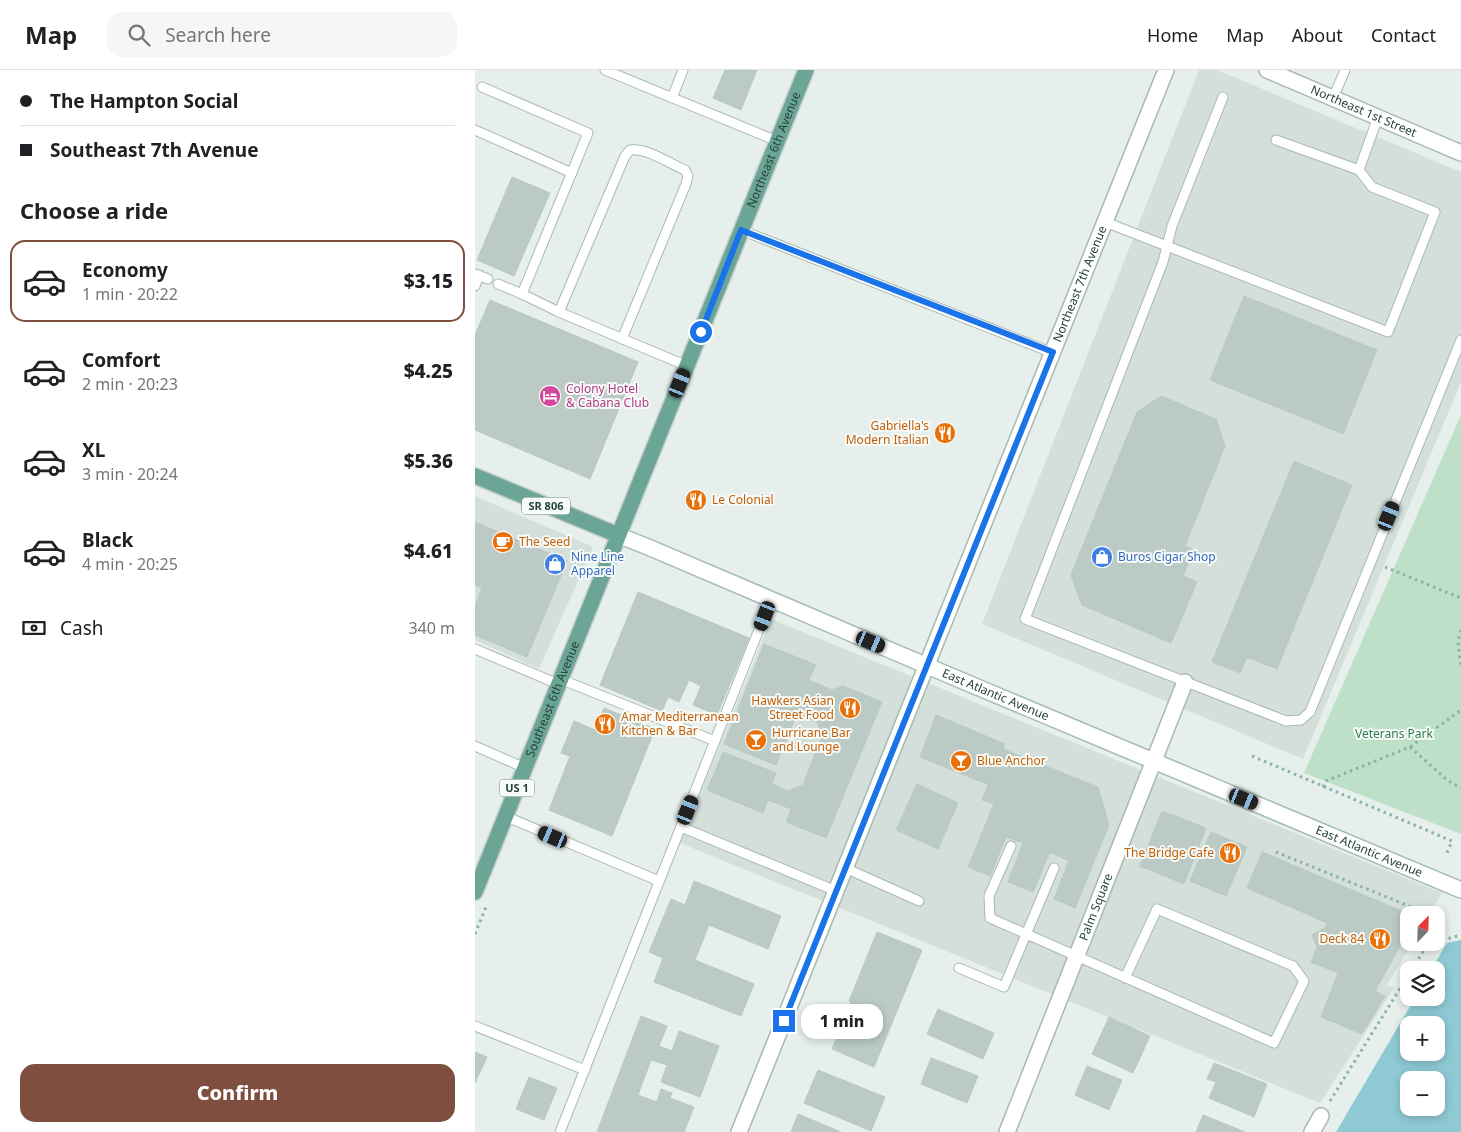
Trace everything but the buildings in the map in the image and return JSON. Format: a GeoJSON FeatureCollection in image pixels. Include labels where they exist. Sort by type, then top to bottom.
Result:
{"type":"FeatureCollection","features":[{"type":"Feature","properties":{"kind":"main road","name":"Northeast 6th Avenue"},"geometry":{"type":"LineString","coordinates":[[618,536],[806,70]]}},
{"type":"Feature","properties":{"kind":"main road","name":"East Atlantic Avenue"},"geometry":{"type":"LineString","coordinates":[[475,476],[618,536]]}},
{"type":"Feature","properties":{"kind":"main road","name":"Southeast 6th Avenue"},"geometry":{"type":"LineString","coordinates":[[475,892],[618,536]]}},
{"type":"Feature","properties":{"kind":"street","name":"Northeast 7th Avenue"},"geometry":{"type":"LineString","coordinates":[[739,1132],[1167,70]]}},
{"type":"Feature","properties":{"kind":"street","name":"Northeast 1st Street"},"geometry":{"type":"LineString","coordinates":[[1267,70],[1461,153]]}},
{"type":"Feature","properties":{"kind":"street","name":"East Atlantic Avenue"},"geometry":{"type":"LineString","coordinates":[[618,536],[1459,889]]}},
{"type":"Feature","properties":{"kind":"street","name":"Palm Square"},"geometry":{"type":"LineString","coordinates":[[1007,1132],[1185,682]]}},
{"type":"Feature","properties":{"kind":"street"},"geometry":{"type":"LineString","coordinates":[[1312,1132],[1321,1116]]}},
{"type":"Feature","properties":{"kind":"lane"},"geometry":{"type":"LineString","coordinates":[[605,70],[777,141]]}},
{"type":"Feature","properties":{"kind":"lane"},"geometry":{"type":"LineString","coordinates":[[672,98],[683,70]]}},
{"type":"Feature","properties":{"kind":"lane"},"geometry":{"type":"LineString","coordinates":[[1333,98],[1345,70]]}},
{"type":"Feature","properties":{"kind":"lane"},"geometry":{"type":"LineString","coordinates":[[482,87],[588,133],[522,294]]}},
{"type":"Feature","properties":{"kind":"lane"},"geometry":{"type":"LineString","coordinates":[[1223,97],[1173,226],[1163,262],[1025,619],[1286,721],[1301,720],[1310,712],[1461,340]]}},
{"type":"Feature","properties":{"kind":"lane"},"geometry":{"type":"LineString","coordinates":[[1359,170],[1378,118]]}},
{"type":"Feature","properties":{"kind":"lane"},"geometry":{"type":"LineString","coordinates":[[475,130],[571,172]]}},
{"type":"Feature","properties":{"kind":"lane"},"geometry":{"type":"LineString","coordinates":[[1105,222],[1388,332],[1435,212],[1372,187],[1359,170],[1276,140]]}},
{"type":"Feature","properties":{"kind":"lane"},"geometry":{"type":"LineString","coordinates":[[559,312],[625,156],[630,150],[637,149],[646,152],[685,170],[688,176],[622,339]]}},
{"type":"Feature","properties":{"kind":"lane"},"geometry":{"type":"LineString","coordinates":[[741,230],[1053,352]]}},
{"type":"Feature","properties":{"kind":"lane"},"geometry":{"type":"LineString","coordinates":[[475,286],[481,276]]}},
{"type":"Feature","properties":{"kind":"lane"},"geometry":{"type":"LineString","coordinates":[[498,284],[687,366]]}},
{"type":"Feature","properties":{"kind":"lane"},"geometry":{"type":"LineString","coordinates":[[560,1132],[771,599]]}},
{"type":"Feature","properties":{"kind":"lane"},"geometry":{"type":"LineString","coordinates":[[475,650],[715,741]]}},
{"type":"Feature","properties":{"kind":"lane"},"geometry":{"type":"LineString","coordinates":[[475,746],[525,768]]}},
{"type":"Feature","properties":{"kind":"lane"},"geometry":{"type":"LineString","coordinates":[[505,816],[659,881]]}},
{"type":"Feature","properties":{"kind":"lane"},"geometry":{"type":"LineString","coordinates":[[681,827],[836,891]]}},
{"type":"Feature","properties":{"kind":"lane"},"geometry":{"type":"LineString","coordinates":[[1011,846],[989,896],[990,918],[1077,956],[1125,978],[1274,1044],[1304,981],[1293,966],[1157,909],[1125,978]]}},
{"type":"Feature","properties":{"kind":"lane"},"geometry":{"type":"LineString","coordinates":[[845,868],[919,901]]}},
{"type":"Feature","properties":{"kind":"lane"},"geometry":{"type":"LineString","coordinates":[[959,968],[1004,988],[1055,868]]}},
{"type":"Feature","properties":{"kind":"lane"},"geometry":{"type":"LineString","coordinates":[[475,1026],[585,1070]]}},
{"type":"Feature","properties":{"kind":"path"},"geometry":{"type":"LineString","coordinates":[[1371,562],[1461,598]]}},
{"type":"Feature","properties":{"kind":"path"},"geometry":{"type":"LineString","coordinates":[[1461,630],[1458,642],[1461,667]]}},
{"type":"Feature","properties":{"kind":"path"},"geometry":{"type":"LineString","coordinates":[[1323,787],[1326,781],[1410,747],[1461,710]]}},
{"type":"Feature","properties":{"kind":"path"},"geometry":{"type":"LineString","coordinates":[[1410,747],[1447,780],[1461,788]]}},
{"type":"Feature","properties":{"kind":"path"},"geometry":{"type":"LineString","coordinates":[[1252,756],[1452,841],[1446,855]]}},
{"type":"Feature","properties":{"kind":"path"},"geometry":{"type":"LineString","coordinates":[[1276,852],[1409,906]]}},
{"type":"Feature","properties":{"kind":"path"},"geometry":{"type":"LineString","coordinates":[[1445,939],[1461,935]]}},
{"type":"Feature","properties":{"kind":"path"},"geometry":{"type":"LineString","coordinates":[[1321,1116],[1400,989]]}},
{"type":"Feature","properties":{"kind":"shaded area"},"geometry":{"type":"Polygon","coordinates":[[[1199,70],[1217,70],[1461,172],[1461,382],[1303,759],[982,624],[1199,70]]]}},
{"type":"Feature","properties":{"kind":"shaded area"},"geometry":{"type":"Polygon","coordinates":[[[475,496],[593,547],[539,669],[475,640],[475,496]]]}},
{"type":"Feature","properties":{"kind":"shaded area"},"geometry":{"type":"Polygon","coordinates":[[[771,619],[1442,893],[1434,906],[1400,906],[1400,951],[1407,951],[1387,985],[1394,988],[1320,1103],[680,843],[771,619]]]}},
{"type":"Feature","properties":{"kind":"green space","name":"Veterans Park"},"geometry":{"type":"Polygon","coordinates":[[[1461,415],[1461,834],[1304,773],[1461,415]]]}},
{"type":"Feature","properties":{"kind":"water"},"geometry":{"type":"Polygon","coordinates":[[[1461,940],[1461,1132],[1336,1132],[1400,1023],[1400,1061],[1445,1061],[1445,1016],[1404,1016],[1410,1006],[1445,1006],[1445,961],[1436,961],[1442,951],[1445,951],[1447,943],[1461,940]]]}},
{"type":"Feature","properties":{"kind":"place","name":"Colony Hotel & Cabana Club"},"geometry":{"type":"Point","coordinates":[550,396]}},
{"type":"Feature","properties":{"kind":"place","name":"Gabriella's Modern Italian"},"geometry":{"type":"Point","coordinates":[945,433]}},
{"type":"Feature","properties":{"kind":"place","name":"Le Colonial"},"geometry":{"type":"Point","coordinates":[696,500]}},
{"type":"Feature","properties":{"kind":"place","name":"The Seed"},"geometry":{"type":"Point","coordinates":[503,542]}},
{"type":"Feature","properties":{"kind":"place","name":"Buros Cigar Shop"},"geometry":{"type":"Point","coordinates":[1102,557]}},
{"type":"Feature","properties":{"kind":"place","name":"Nine Line Apparel"},"geometry":{"type":"Point","coordinates":[555,564]}},
{"type":"Feature","properties":{"kind":"place","name":"Hawkers Asian Street Food"},"geometry":{"type":"Point","coordinates":[850,708]}},
{"type":"Feature","properties":{"kind":"place","name":"Amar Mediterranean Kitchen & Bar"},"geometry":{"type":"Point","coordinates":[605,724]}},
{"type":"Feature","properties":{"kind":"place","name":"Hurricane Bar and Lounge"},"geometry":{"type":"Point","coordinates":[756,740]}},
{"type":"Feature","properties":{"kind":"place","name":"Blue Anchor"},"geometry":{"type":"Point","coordinates":[961,761]}},
{"type":"Feature","properties":{"kind":"place","name":"The Bridge Cafe"},"geometry":{"type":"Point","coordinates":[1230,853]}},
{"type":"Feature","properties":{"kind":"place","name":"Deck 84"},"geometry":{"type":"Point","coordinates":[1380,939]}},
{"type":"Feature","properties":{"kind":"route"},"geometry":{"type":"LineString","coordinates":[[701,332],[741,230],[1053,352],[784,1021]]}}]}
